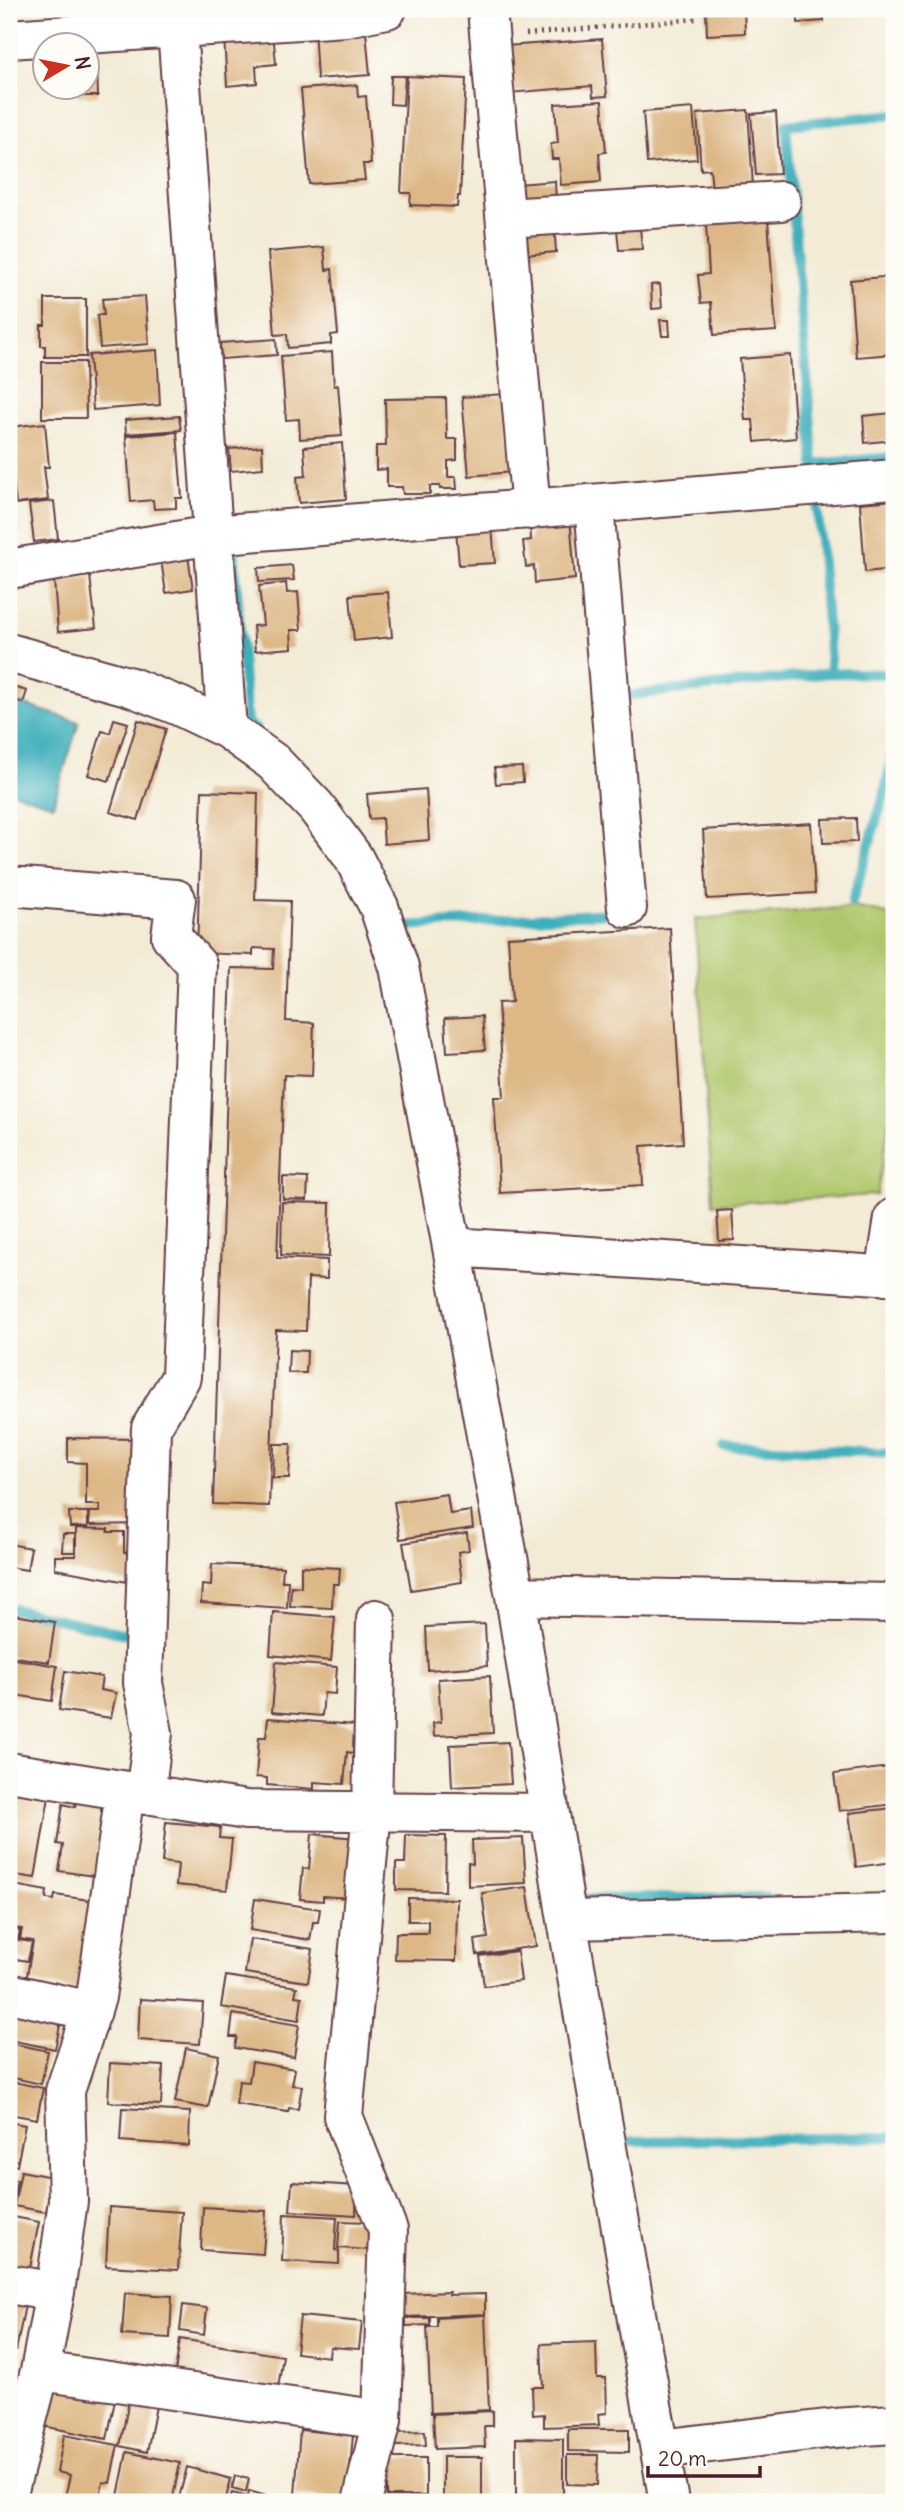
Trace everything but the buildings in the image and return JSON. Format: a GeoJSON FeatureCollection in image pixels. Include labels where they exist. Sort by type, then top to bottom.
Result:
{"type":"FeatureCollection","features":[{"type":"Feature","properties":{"kind":"street"},"geometry":{"type":"LineString","coordinates":[[9,39],[346,17],[387,9]]}},
{"type":"Feature","properties":{"kind":"street"},"geometry":{"type":"LineString","coordinates":[[488,23],[531,510]]}},
{"type":"Feature","properties":{"kind":"street"},"geometry":{"type":"LineString","coordinates":[[177,28],[227,729]]}},
{"type":"Feature","properties":{"kind":"street"},"geometry":{"type":"LineString","coordinates":[[506,218],[780,201]]}},
{"type":"Feature","properties":{"kind":"street"},"geometry":{"type":"LineString","coordinates":[[9,569],[212,535],[894,479]]}},
{"type":"Feature","properties":{"kind":"street"},"geometry":{"type":"LineString","coordinates":[[594,504],[626,908]]}},
{"type":"Feature","properties":{"kind":"street"},"geometry":{"type":"LineString","coordinates":[[9,653],[131,687],[227,729],[273,762],[316,807],[353,856],[379,907],[399,967],[452,1247],[515,1596],[548,1813],[669,2502]]}},
{"type":"Feature","properties":{"kind":"street"},"geometry":{"type":"LineString","coordinates":[[9,886],[176,899],[171,936],[197,965],[181,1377],[151,1428],[143,1683],[153,1733],[135,1793],[96,1997],[65,2091],[68,2201],[40,2371],[9,2490]]}},
{"type":"Feature","properties":{"kind":"street"},"geometry":{"type":"LineString","coordinates":[[452,1247],[890,1276],[894,1218]]}},
{"type":"Feature","properties":{"kind":"street"},"geometry":{"type":"LineString","coordinates":[[515,1596],[894,1603]]}},
{"type":"Feature","properties":{"kind":"street"},"geometry":{"type":"LineString","coordinates":[[362,2502],[382,2420],[388,2230],[343,2116],[372,1811],[376,1619]]}},
{"type":"Feature","properties":{"kind":"street"},"geometry":{"type":"LineString","coordinates":[[9,1772],[246,1810],[548,1813]]}},
{"type":"Feature","properties":{"kind":"street"},"geometry":{"type":"LineString","coordinates":[[567,1920],[894,1913]]}},
{"type":"Feature","properties":{"kind":"street"},"geometry":{"type":"LineString","coordinates":[[9,1993],[92,2011]]}},
{"type":"Feature","properties":{"kind":"street"},"geometry":{"type":"LineString","coordinates":[[9,2284],[55,2292]]}},
{"type":"Feature","properties":{"kind":"street"},"geometry":{"type":"LineString","coordinates":[[40,2371],[382,2420]]}},
{"type":"Feature","properties":{"kind":"street"},"geometry":{"type":"LineString","coordinates":[[660,2449],[835,2428],[894,2424]]}},
{"type":"Feature","properties":{"kind":"path"},"geometry":{"type":"LineString","coordinates":[[488,23],[696,19]]}},
{"type":"Feature","properties":{"kind":"green space"},"geometry":{"type":"Polygon","coordinates":[[[854,907],[893,915],[894,925],[894,1093],[877,1195],[713,1204],[695,919],[854,907]]]}},
{"type":"Feature","properties":{"kind":"water"},"geometry":{"type":"Polygon","coordinates":[[[9,700],[79,722],[53,805],[9,791],[9,700]]]}},
{"type":"Feature","properties":{"kind":"waterway"},"geometry":{"type":"LineString","coordinates":[[894,114],[786,125],[814,464],[894,457]]}},
{"type":"Feature","properties":{"kind":"waterway"},"geometry":{"type":"LineString","coordinates":[[817,502],[831,673]]}},
{"type":"Feature","properties":{"kind":"waterway"},"geometry":{"type":"LineString","coordinates":[[234,551],[247,722],[256,729]]}},
{"type":"Feature","properties":{"kind":"waterway"},"geometry":{"type":"LineString","coordinates":[[623,696],[831,673],[894,674]]}},
{"type":"Feature","properties":{"kind":"waterway"},"geometry":{"type":"LineString","coordinates":[[852,902],[885,792],[894,742]]}},
{"type":"Feature","properties":{"kind":"waterway"},"geometry":{"type":"LineString","coordinates":[[400,917],[404,926],[610,913],[609,900]]}},
{"type":"Feature","properties":{"kind":"waterway"},"geometry":{"type":"LineString","coordinates":[[724,1446],[894,1453]]}},
{"type":"Feature","properties":{"kind":"waterway"},"geometry":{"type":"LineString","coordinates":[[9,1608],[130,1635]]}},
{"type":"Feature","properties":{"kind":"waterway"},"geometry":{"type":"LineString","coordinates":[[576,1899],[767,1897]]}},
{"type":"Feature","properties":{"kind":"waterway"},"geometry":{"type":"LineString","coordinates":[[632,2141],[894,2137]]}}]}
